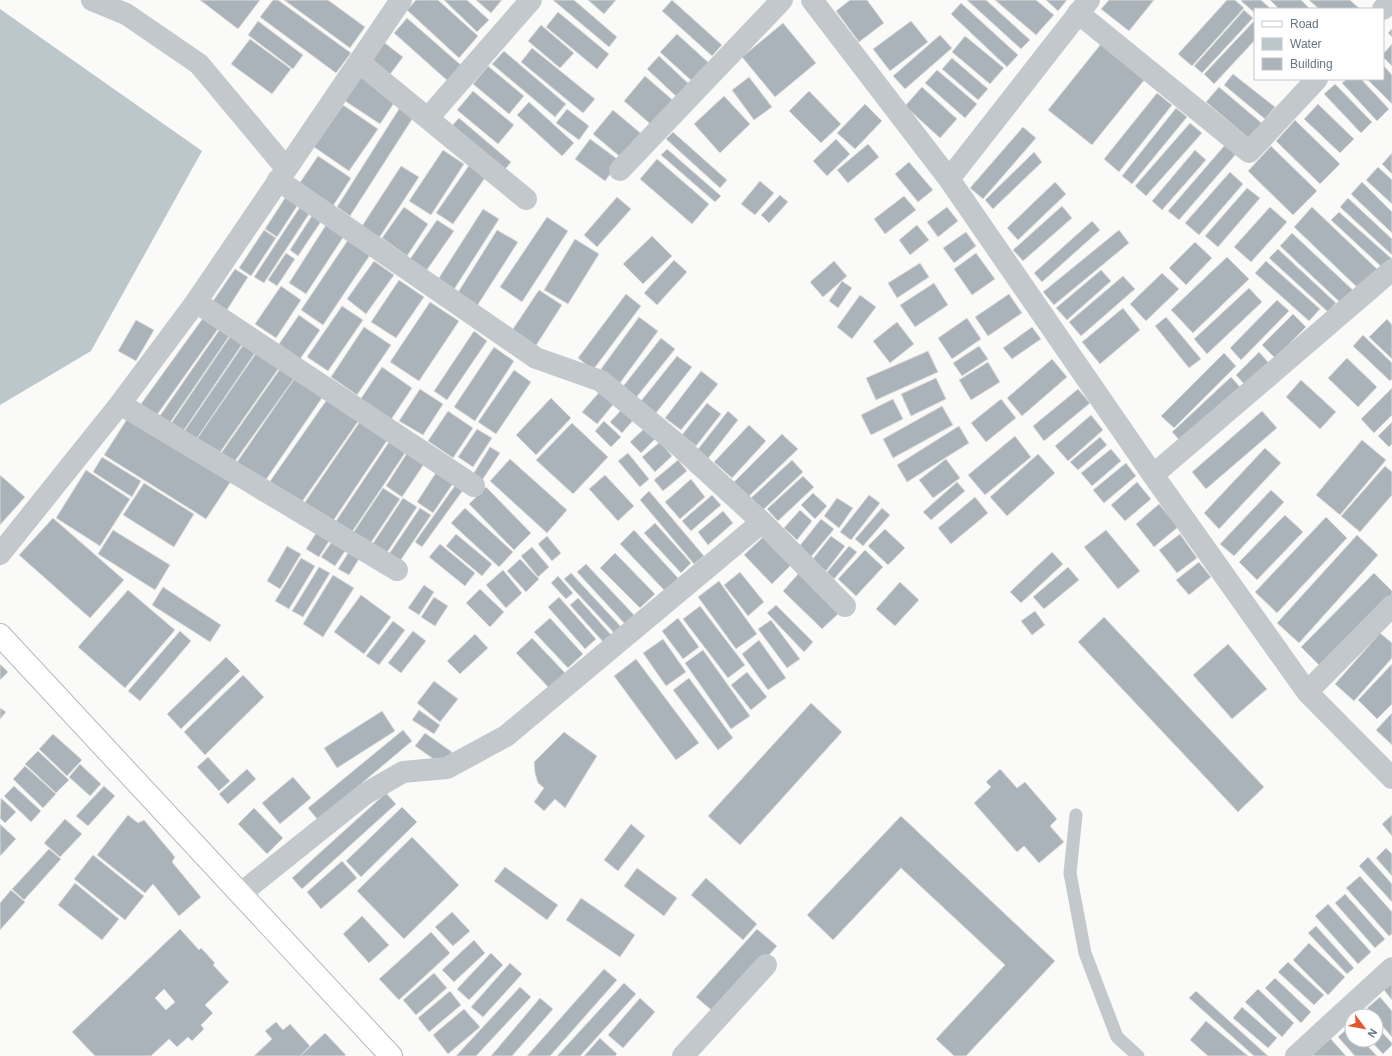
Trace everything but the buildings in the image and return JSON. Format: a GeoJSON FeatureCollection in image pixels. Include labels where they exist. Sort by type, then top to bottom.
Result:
{"type":"FeatureCollection","features":[{"type":"Feature","properties":{"kind":"main road"},"geometry":{"type":"LineString","coordinates":[[0,635],[391,1056]]}},
{"type":"Feature","properties":{"kind":"street"},"geometry":{"type":"LineString","coordinates":[[92,0],[130,7],[199,64],[282,174],[536,358],[601,381],[676,444],[762,522],[845,606]]}},
{"type":"Feature","properties":{"kind":"street"},"geometry":{"type":"LineString","coordinates":[[0,554],[120,404],[196,302],[401,0]]}},
{"type":"Feature","properties":{"kind":"street"},"geometry":{"type":"LineString","coordinates":[[428,118],[531,0]]}},
{"type":"Feature","properties":{"kind":"street"},"geometry":{"type":"LineString","coordinates":[[620,170],[782,0]]}},
{"type":"Feature","properties":{"kind":"street"},"geometry":{"type":"LineString","coordinates":[[812,0],[949,179],[1153,476],[1307,692],[1392,778]]}},
{"type":"Feature","properties":{"kind":"street"},"geometry":{"type":"LineString","coordinates":[[1384,8],[1391,0]]}},
{"type":"Feature","properties":{"kind":"street"},"geometry":{"type":"LineString","coordinates":[[949,179],[1084,7],[1249,152],[1316,80]]}},
{"type":"Feature","properties":{"kind":"street"},"geometry":{"type":"LineString","coordinates":[[359,62],[526,199]]}},
{"type":"Feature","properties":{"kind":"street"},"geometry":{"type":"LineString","coordinates":[[1153,476],[1392,270]]}},
{"type":"Feature","properties":{"kind":"street"},"geometry":{"type":"LineString","coordinates":[[196,302],[474,486]]}},
{"type":"Feature","properties":{"kind":"street"},"geometry":{"type":"LineString","coordinates":[[120,404],[397,570]]}},
{"type":"Feature","properties":{"kind":"street"},"geometry":{"type":"LineString","coordinates":[[240,894],[365,794],[403,772],[447,768],[506,736],[762,522]]}},
{"type":"Feature","properties":{"kind":"street"},"geometry":{"type":"LineString","coordinates":[[1307,692],[1392,606]]}},
{"type":"Feature","properties":{"kind":"street"},"geometry":{"type":"LineString","coordinates":[[683,1056],[766,965]]}},
{"type":"Feature","properties":{"kind":"street"},"geometry":{"type":"LineString","coordinates":[[1296,1056],[1392,968]]}},
{"type":"Feature","properties":{"kind":"lane"},"geometry":{"type":"LineString","coordinates":[[1076,815],[1070,873],[1085,954],[1117,1037],[1138,1056]]}},
{"type":"Feature","properties":{"kind":"water"},"geometry":{"type":"Polygon","coordinates":[[[0,9],[202,151],[91,351],[0,405],[0,9]]]}}]}
